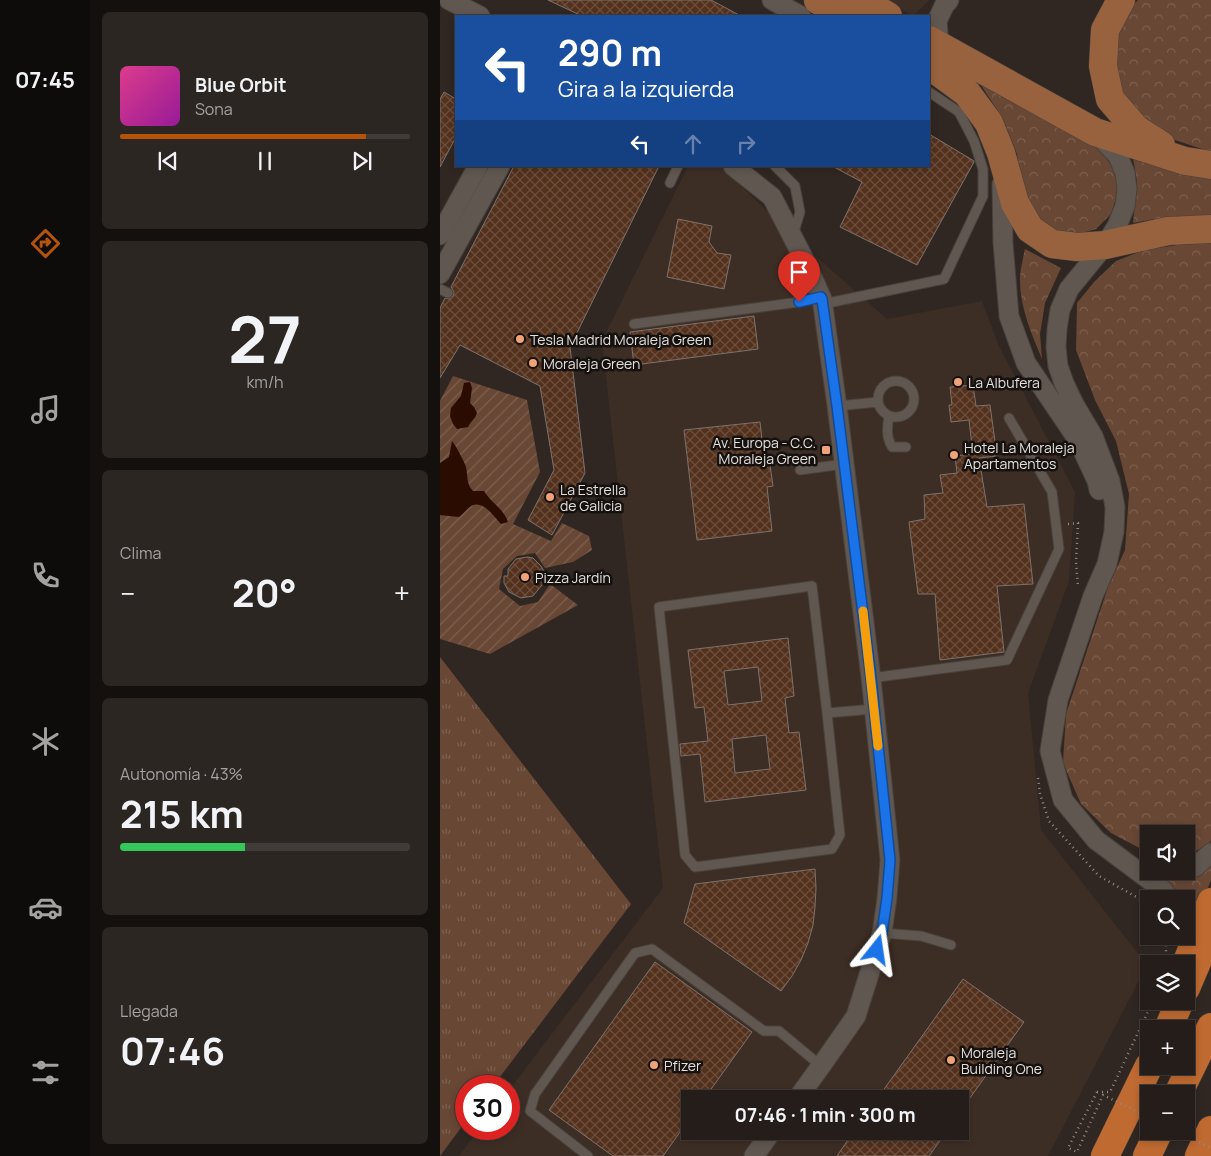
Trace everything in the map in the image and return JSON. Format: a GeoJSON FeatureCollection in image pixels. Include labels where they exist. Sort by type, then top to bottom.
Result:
{"type":"FeatureCollection","features":[{"type":"Feature","properties":{"kind":"highway"},"geometry":{"type":"LineString","coordinates":[[1189,955],[1211,902]]}},
{"type":"Feature","properties":{"kind":"highway"},"geometry":{"type":"LineString","coordinates":[[1195,967],[1211,931]]}},
{"type":"Feature","properties":{"kind":"highway"},"geometry":{"type":"LineString","coordinates":[[1182,1085],[1211,1027]]}},
{"type":"Feature","properties":{"kind":"highway"},"geometry":{"type":"LineString","coordinates":[[1104,1156],[1144,1075]]}},
{"type":"Feature","properties":{"kind":"highway"},"geometry":{"type":"LineString","coordinates":[[1199,1156],[1211,1130]]}},
{"type":"Feature","properties":{"kind":"highway"},"geometry":{"type":"LineString","coordinates":[[1147,1156],[1155,1140]]}},
{"type":"Feature","properties":{"kind":"main road"},"geometry":{"type":"LineString","coordinates":[[818,0],[844,15]]}},
{"type":"Feature","properties":{"kind":"main road"},"geometry":{"type":"LineString","coordinates":[[861,0],[886,15]]}},
{"type":"Feature","properties":{"kind":"main road"},"geometry":{"type":"LineString","coordinates":[[1121,0],[1105,30],[1103,66],[1110,99],[1136,129],[1198,163]]}},
{"type":"Feature","properties":{"kind":"main road"},"geometry":{"type":"LineString","coordinates":[[932,50],[1095,132],[1198,163]]}},
{"type":"Feature","properties":{"kind":"main road"},"geometry":{"type":"LineString","coordinates":[[932,50],[989,123],[1001,152],[1015,203],[1030,229],[1052,244],[1077,247],[1105,245],[1168,231],[1211,229]]}},
{"type":"Feature","properties":{"kind":"street"},"geometry":{"type":"LineString","coordinates":[[449,0],[478,15]]}},
{"type":"Feature","properties":{"kind":"street"},"geometry":{"type":"LineString","coordinates":[[772,0],[799,15]]}},
{"type":"Feature","properties":{"kind":"street"},"geometry":{"type":"LineString","coordinates":[[932,50],[937,22],[944,6],[949,0]]}},
{"type":"Feature","properties":{"kind":"street"},"geometry":{"type":"LineString","coordinates":[[1086,591],[1108,564],[1114,532],[1115,507],[1110,481],[1093,436],[1074,404],[1058,366],[1056,329],[1060,310],[1069,289],[1105,245],[1117,226],[1125,206],[1127,189],[1118,156],[1095,132]]}},
{"type":"Feature","properties":{"kind":"street"},"geometry":{"type":"LineString","coordinates":[[1001,152],[1003,243],[1008,316],[1026,363],[1078,440],[1097,481],[1102,506],[1103,529],[1058,700],[1050,751],[1063,800],[1096,840],[1163,890]]}},
{"type":"Feature","properties":{"kind":"street"},"geometry":{"type":"LineString","coordinates":[[441,231],[477,167]]}},
{"type":"Feature","properties":{"kind":"street"},"geometry":{"type":"LineString","coordinates":[[440,274],[489,194],[500,167]]}},
{"type":"Feature","properties":{"kind":"street"},"geometry":{"type":"LineString","coordinates":[[734,167],[772,197],[793,235],[822,300],[871,678],[890,860],[882,933],[856,1016],[804,1090]]}},
{"type":"Feature","properties":{"kind":"street"},"geometry":{"type":"LineString","coordinates":[[1195,867],[1211,853]]}},
{"type":"Feature","properties":{"kind":"street"},"geometry":{"type":"LineString","coordinates":[[1121,858],[1140,863]]}},
{"type":"Feature","properties":{"kind":"street"},"geometry":{"type":"LineString","coordinates":[[754,1156],[766,1140]]}},
{"type":"Feature","properties":{"kind":"lane"},"geometry":{"type":"LineString","coordinates":[[634,324],[822,300],[944,279],[983,196],[983,169],[974,141],[959,112],[930,93]]}},
{"type":"Feature","properties":{"kind":"lane"},"geometry":{"type":"LineString","coordinates":[[670,183],[678,167]]}},
{"type":"Feature","properties":{"kind":"lane"},"geometry":{"type":"LineString","coordinates":[[776,167],[795,186],[800,212],[793,235]]}},
{"type":"Feature","properties":{"kind":"lane"},"geometry":{"type":"LineString","coordinates":[[468,184],[489,194]]}},
{"type":"Feature","properties":{"kind":"lane"},"geometry":{"type":"LineString","coordinates":[[894,381],[900,382],[910,388],[914,399],[913,405],[910,411],[900,417],[889,416],[883,413],[880,408],[878,396],[884,386],[894,381]]}},
{"type":"Feature","properties":{"kind":"lane"},"geometry":{"type":"LineString","coordinates":[[837,406],[878,402]]}},
{"type":"Feature","properties":{"kind":"lane"},"geometry":{"type":"LineString","coordinates":[[889,416],[887,428],[888,441],[892,447],[906,447]]}},
{"type":"Feature","properties":{"kind":"lane"},"geometry":{"type":"LineString","coordinates":[[871,678],[1007,660],[1059,549],[1052,492],[1009,418]]}},
{"type":"Feature","properties":{"kind":"lane"},"geometry":{"type":"LineString","coordinates":[[800,470],[844,464]]}},
{"type":"Feature","properties":{"kind":"lane"},"geometry":{"type":"LineString","coordinates":[[812,586],[827,713],[840,835],[832,849],[696,867],[685,855],[659,607],[812,586]]}},
{"type":"Feature","properties":{"kind":"lane"},"geometry":{"type":"LineString","coordinates":[[827,713],[874,709]]}},
{"type":"Feature","properties":{"kind":"lane"},"geometry":{"type":"LineString","coordinates":[[882,933],[921,936],[950,945]]}},
{"type":"Feature","properties":{"kind":"lane"},"geometry":{"type":"LineString","coordinates":[[588,1156],[530,1111],[535,1094],[635,953],[652,949],[764,1031],[779,1031],[821,1066]]}},
{"type":"Feature","properties":{"kind":"path"},"geometry":{"type":"LineString","coordinates":[[1056,524],[1078,523],[1076,562],[1086,591]]}},
{"type":"Feature","properties":{"kind":"path"},"geometry":{"type":"LineString","coordinates":[[1140,1113],[1103,1095],[1077,1152],[1068,1148],[1098,1092],[1110,1092],[1170,1010]]}},
{"type":"Feature","properties":{"kind":"path"},"geometry":{"type":"LineString","coordinates":[[1195,1140],[1211,1148]]}},
{"type":"Feature","properties":{"kind":"shaded area"},"geometry":{"type":"Polygon","coordinates":[[[885,0],[929,0],[914,15],[885,0]]]}},
{"type":"Feature","properties":{"kind":"shaded area"},"geometry":{"type":"Polygon","coordinates":[[[688,167],[721,167],[795,238],[887,319],[982,301],[998,344],[1075,492],[1069,581],[1028,693],[1041,830],[1140,956],[1140,979],[1048,1156],[459,1156],[471,1140],[520,1140],[520,1076],[663,888],[602,341],[688,167]]]}},
{"type":"Feature","properties":{"kind":"shaded area"},"geometry":{"type":"Polygon","coordinates":[[[470,382],[472,388],[470,403],[477,413],[468,427],[457,429],[450,416],[451,408],[461,396],[464,383],[470,382]]]}},
{"type":"Feature","properties":{"kind":"shaded area"},"geometry":{"type":"Polygon","coordinates":[[[452,441],[465,464],[468,483],[473,491],[484,491],[504,513],[508,522],[501,524],[488,510],[475,504],[459,517],[440,515],[440,463],[449,457],[452,441]]]}},
{"type":"Feature","properties":{"kind":"green space"},"geometry":{"type":"Polygon","coordinates":[[[1138,0],[1211,0],[1211,152],[1172,139],[1138,116],[1118,91],[1113,51],[1124,14],[1138,0]]]}},
{"type":"Feature","properties":{"kind":"green space"},"geometry":{"type":"Polygon","coordinates":[[[979,82],[1095,146],[1106,158],[1116,172],[1118,192],[1111,214],[1096,229],[1072,236],[1047,231],[1020,188],[1017,154],[1003,119],[979,82]]]}},
{"type":"Feature","properties":{"kind":"green space"},"geometry":{"type":"Polygon","coordinates":[[[1133,158],[1211,179],[1211,215],[1155,219],[1133,223],[1137,182],[1133,158]]]}},
{"type":"Feature","properties":{"kind":"green space"},"geometry":{"type":"Polygon","coordinates":[[[1211,243],[1211,840],[1209,844],[1195,851],[1195,825],[1140,825],[1140,848],[1111,833],[1081,804],[1063,763],[1066,714],[1108,587],[1125,550],[1129,494],[1116,441],[1095,400],[1076,350],[1077,303],[1094,282],[1116,261],[1144,250],[1177,245],[1211,243]]]}},
{"type":"Feature","properties":{"kind":"green space"},"geometry":{"type":"Polygon","coordinates":[[[1025,249],[1061,268],[1045,303],[1040,334],[1042,359],[1026,319],[1021,298],[1020,276],[1025,249]]]}},
{"type":"Feature","properties":{"kind":"green space"},"geometry":{"type":"Polygon","coordinates":[[[453,376],[527,400],[540,472],[513,524],[551,541],[562,523],[589,536],[592,550],[573,562],[545,568],[535,553],[517,556],[503,569],[499,589],[520,606],[538,602],[550,584],[578,605],[490,654],[440,639],[440,401],[453,376]]]}},
{"type":"Feature","properties":{"kind":"green space"},"geometry":{"type":"Polygon","coordinates":[[[440,657],[631,904],[501,1075],[455,1075],[455,1136],[440,1156],[440,657]]]}},
{"type":"Feature","properties":{"kind":"green space"},"geometry":{"type":"Polygon","coordinates":[[[1211,864],[1211,880],[1195,922],[1195,890],[1171,890],[1163,880],[1195,880],[1195,874],[1211,864]]]}},
{"type":"Feature","properties":{"kind":"building"},"geometry":{"type":"Polygon","coordinates":[[[548,0],[711,0],[739,15],[580,15],[548,0]]]}},
{"type":"Feature","properties":{"kind":"building"},"geometry":{"type":"Polygon","coordinates":[[[444,92],[455,98],[455,139],[440,167],[440,99],[444,92]]]}},
{"type":"Feature","properties":{"kind":"building"},"geometry":{"type":"Polygon","coordinates":[[[930,135],[974,161],[917,265],[840,227],[862,182],[834,167],[930,167],[930,135]]]}},
{"type":"Feature","properties":{"kind":"building","name":"Moraleja Green"},"geometry":{"type":"Polygon","coordinates":[[[513,167],[659,167],[570,347],[585,473],[552,535],[528,520],[554,470],[540,386],[460,345],[440,378],[440,308],[445,298],[449,299],[453,296],[454,292],[451,287],[513,167]]]}},
{"type":"Feature","properties":{"kind":"building"},"geometry":{"type":"Polygon","coordinates":[[[678,219],[712,226],[709,242],[717,253],[731,255],[724,289],[667,277],[678,219]]]}},
{"type":"Feature","properties":{"kind":"building"},"geometry":{"type":"Polygon","coordinates":[[[754,316],[758,349],[634,365],[630,332],[754,316]]]}},
{"type":"Feature","properties":{"kind":"building"},"geometry":{"type":"Polygon","coordinates":[[[973,385],[976,406],[990,405],[997,456],[979,458],[987,507],[1024,504],[1033,584],[997,586],[1004,652],[940,660],[935,594],[918,594],[909,522],[925,519],[924,495],[943,493],[940,475],[957,473],[955,456],[973,454],[969,420],[951,422],[949,405],[952,405],[950,387],[973,385]]]}},
{"type":"Feature","properties":{"kind":"building"},"geometry":{"type":"Polygon","coordinates":[[[760,422],[765,466],[770,465],[773,486],[767,487],[772,531],[697,540],[684,430],[760,422]]]}},
{"type":"Feature","properties":{"kind":"building","name":"Pizza Jardín"},"geometry":{"type":"Polygon","coordinates":[[[533,558],[541,566],[545,579],[533,596],[521,598],[509,592],[504,583],[504,576],[508,576],[508,569],[516,559],[533,558]]]}},
{"type":"Feature","properties":{"kind":"building"},"geometry":{"type":"Polygon","coordinates":[[[788,638],[794,696],[785,698],[789,733],[799,732],[806,790],[705,802],[700,754],[681,756],[680,744],[708,741],[704,707],[695,708],[688,650],[788,638]],[[758,667],[724,671],[728,705],[762,701],[758,667]],[[766,735],[732,739],[735,773],[770,769],[766,735]]]}},
{"type":"Feature","properties":{"kind":"building"},"geometry":{"type":"Polygon","coordinates":[[[815,869],[815,907],[808,943],[792,976],[781,991],[684,923],[695,884],[815,869]]]}},
{"type":"Feature","properties":{"kind":"building","name":"Pfizer"},"geometry":{"type":"Polygon","coordinates":[[[655,962],[752,1032],[710,1090],[681,1090],[681,1131],[663,1156],[613,1156],[549,1110],[655,962]]]}},
{"type":"Feature","properties":{"kind":"building","name":"Moraleja Building One"},"geometry":{"type":"Polygon","coordinates":[[[963,979],[1024,1022],[969,1099],[969,1090],[883,1090],[963,979]]]}},
{"type":"Feature","properties":{"kind":"building"},"geometry":{"type":"Polygon","coordinates":[[[848,1140],[941,1140],[929,1156],[837,1156],[848,1140]]]}},
{"type":"Feature","properties":{"kind":"slow traffic"},"geometry":{"type":"LineString","coordinates":[[863,611],[878,746]]}},
{"type":"Feature","properties":{"kind":"place","name":"Tesla Madrid Moraleja Green"},"geometry":{"type":"Point","coordinates":[520,339]}},
{"type":"Feature","properties":{"kind":"place","name":"Moraleja Green"},"geometry":{"type":"Point","coordinates":[533,363]}},
{"type":"Feature","properties":{"kind":"place","name":"La Albufera"},"geometry":{"type":"Point","coordinates":[958,382]}},
{"type":"Feature","properties":{"kind":"place","name":"Av. Europa - C.C. Moraleja Green"},"geometry":{"type":"Point","coordinates":[826,450]}},
{"type":"Feature","properties":{"kind":"place","name":"Hotel La Moraleja Apartamentos"},"geometry":{"type":"Point","coordinates":[954,455]}},
{"type":"Feature","properties":{"kind":"place","name":"La Estrella de Galicia"},"geometry":{"type":"Point","coordinates":[550,497]}},
{"type":"Feature","properties":{"kind":"place","name":"Pizza Jardín"},"geometry":{"type":"Point","coordinates":[525,577]}},
{"type":"Feature","properties":{"kind":"place","name":"Moraleja Building One"},"geometry":{"type":"Point","coordinates":[951,1060]}},
{"type":"Feature","properties":{"kind":"place","name":"Pfizer"},"geometry":{"type":"Point","coordinates":[654,1065]}},
{"type":"Feature","properties":{"kind":"route"},"geometry":{"type":"LineString","coordinates":[[799,302],[821,297],[822,299],[871,678],[890,860],[882,933],[877,950]]}}]}
